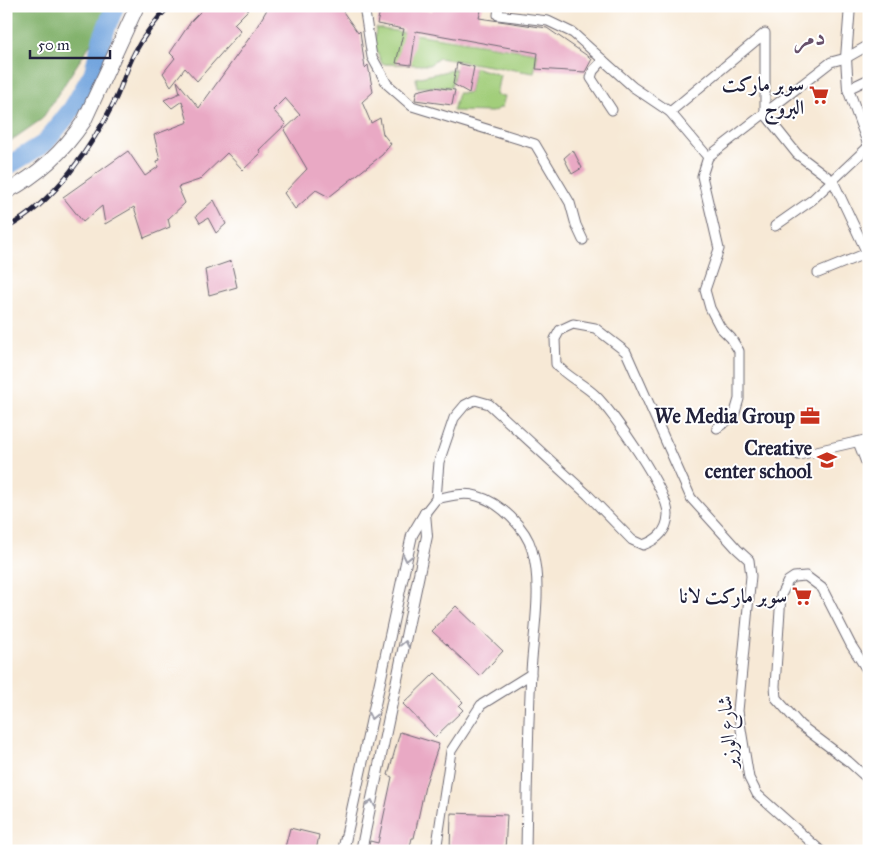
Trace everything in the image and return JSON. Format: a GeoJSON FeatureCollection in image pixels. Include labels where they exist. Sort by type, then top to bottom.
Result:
{"type":"FeatureCollection","features":[{"type":"Feature","properties":{"kind":"main road"},"geometry":{"type":"LineString","coordinates":[[6,192],[40,170],[73,137],[88,113],[136,6]]}},
{"type":"Feature","properties":{"kind":"street"},"geometry":{"type":"LineString","coordinates":[[364,6],[372,57],[388,84],[412,106],[536,144],[570,203],[576,225],[583,240]]}},
{"type":"Feature","properties":{"kind":"street"},"geometry":{"type":"LineString","coordinates":[[499,6],[498,15],[548,21],[573,33],[632,87],[670,112],[708,157]]}},
{"type":"Feature","properties":{"kind":"street"},"geometry":{"type":"LineString","coordinates":[[775,226],[812,200],[869,146],[865,126],[848,89],[846,58],[850,6]]}},
{"type":"Feature","properties":{"kind":"street"},"geometry":{"type":"LineString","coordinates":[[670,112],[765,32],[766,114],[797,154],[832,181],[867,253],[818,273]]}},
{"type":"Feature","properties":{"kind":"street"},"geometry":{"type":"LineString","coordinates":[[717,428],[734,416],[739,399],[739,357],[731,338],[720,326],[710,308],[705,290],[719,249],[702,176],[708,157],[831,62],[846,58],[869,45]]}},
{"type":"Feature","properties":{"kind":"street"},"geometry":{"type":"LineString","coordinates":[[603,60],[593,71],[592,78],[612,110]]}},
{"type":"Feature","properties":{"kind":"street"},"geometry":{"type":"LineString","coordinates":[[848,89],[869,79]]}},
{"type":"Feature","properties":{"kind":"street","name":"شارع الوزير"},"geometry":{"type":"LineString","coordinates":[[436,499],[439,462],[454,418],[465,404],[476,400],[489,404],[588,495],[632,540],[643,545],[653,542],[664,531],[668,516],[660,489],[608,409],[593,393],[566,375],[556,364],[556,339],[560,330],[573,324],[595,328],[626,352],[691,498],[737,550],[749,560],[751,576],[738,711],[748,778],[758,794],[821,851]]}},
{"type":"Feature","properties":{"kind":"street"},"geometry":{"type":"LineString","coordinates":[[800,455],[869,439]]}},
{"type":"Feature","properties":{"kind":"street"},"geometry":{"type":"LineString","coordinates":[[858,442],[869,470]]}},
{"type":"Feature","properties":{"kind":"street"},"geometry":{"type":"LineString","coordinates":[[343,851],[412,535],[436,499],[455,495],[477,496],[495,505],[520,526],[532,550],[536,581],[531,674],[526,851]]}},
{"type":"Feature","properties":{"kind":"street"},"geometry":{"type":"LineString","coordinates":[[361,851],[427,536],[425,513]]}},
{"type":"Feature","properties":{"kind":"street"},"geometry":{"type":"LineString","coordinates":[[869,673],[851,645],[822,588],[806,576],[794,577],[788,581],[781,595],[775,686],[776,698],[800,725],[848,760],[869,780]]}},
{"type":"Feature","properties":{"kind":"street"},"geometry":{"type":"LineString","coordinates":[[436,851],[451,751],[481,705],[531,674]]}},
{"type":"Feature","properties":{"kind":"green space"},"geometry":{"type":"Polygon","coordinates":[[[6,6],[115,6],[42,119],[6,144],[6,6]]]}},
{"type":"Feature","properties":{"kind":"green space"},"geometry":{"type":"Polygon","coordinates":[[[376,28],[538,53],[534,73],[439,58],[429,65],[382,64],[374,45],[376,28]]]}},
{"type":"Feature","properties":{"kind":"green space"},"geometry":{"type":"Polygon","coordinates":[[[474,67],[500,75],[496,95],[505,96],[502,107],[492,112],[453,111],[458,93],[469,93],[474,67]]]}},
{"type":"Feature","properties":{"kind":"green space"},"geometry":{"type":"Polygon","coordinates":[[[456,69],[451,87],[417,87],[416,78],[456,69]]]}},
{"type":"Feature","properties":{"kind":"building"},"geometry":{"type":"Polygon","coordinates":[[[206,6],[252,6],[234,24],[241,31],[197,81],[185,68],[171,86],[163,73],[175,58],[170,53],[192,20],[206,6]]]}},
{"type":"Feature","properties":{"kind":"building"},"geometry":{"type":"Polygon","coordinates":[[[269,6],[339,6],[358,33],[360,31],[365,68],[368,65],[373,92],[362,102],[371,123],[380,118],[383,134],[391,144],[382,155],[329,197],[316,190],[295,209],[284,193],[307,169],[284,130],[300,115],[285,98],[273,110],[286,124],[259,150],[261,153],[243,170],[227,153],[199,180],[178,187],[185,203],[168,219],[170,227],[144,238],[134,207],[105,224],[102,206],[83,222],[63,197],[128,151],[145,176],[158,167],[157,161],[160,160],[154,135],[188,122],[182,101],[172,108],[164,100],[180,93],[177,81],[199,108],[255,30],[269,6]]]}},
{"type":"Feature","properties":{"kind":"building"},"geometry":{"type":"Polygon","coordinates":[[[381,6],[432,11],[433,6],[482,6],[479,18],[547,28],[592,59],[585,72],[536,69],[538,53],[416,31],[411,65],[396,63],[404,29],[377,24],[381,6]]]}},
{"type":"Feature","properties":{"kind":"building"},"geometry":{"type":"Polygon","coordinates":[[[457,63],[474,67],[469,93],[453,84],[457,63]]]}},
{"type":"Feature","properties":{"kind":"building"},"geometry":{"type":"Polygon","coordinates":[[[434,87],[455,90],[452,105],[415,100],[417,91],[434,87]]]}},
{"type":"Feature","properties":{"kind":"building"},"geometry":{"type":"Polygon","coordinates":[[[573,150],[582,168],[572,174],[564,158],[573,150]]]}},
{"type":"Feature","properties":{"kind":"building"},"geometry":{"type":"Polygon","coordinates":[[[214,200],[226,224],[216,233],[208,218],[200,223],[196,216],[214,200]]]}},
{"type":"Feature","properties":{"kind":"building"},"geometry":{"type":"Polygon","coordinates":[[[231,261],[237,287],[209,295],[205,270],[231,261]]]}},
{"type":"Feature","properties":{"kind":"building"},"geometry":{"type":"Polygon","coordinates":[[[456,606],[503,651],[480,676],[432,631],[456,606]]]}},
{"type":"Feature","properties":{"kind":"building"},"geometry":{"type":"Polygon","coordinates":[[[435,673],[463,702],[459,706],[463,710],[435,737],[403,704],[435,673]]]}},
{"type":"Feature","properties":{"kind":"building"},"geometry":{"type":"Polygon","coordinates":[[[400,732],[439,744],[425,786],[414,838],[412,838],[409,851],[368,851],[370,841],[378,843],[392,777],[388,775],[400,732]]]}},
{"type":"Feature","properties":{"kind":"building"},"geometry":{"type":"Polygon","coordinates":[[[451,813],[507,815],[505,851],[450,851],[451,813]]]}},
{"type":"Feature","properties":{"kind":"building"},"geometry":{"type":"Polygon","coordinates":[[[290,828],[319,835],[316,851],[284,851],[290,828]]]}},
{"type":"Feature","properties":{"kind":"waterway"},"geometry":{"type":"LineString","coordinates":[[6,167],[45,143],[72,109],[93,73],[102,39],[115,6]]}},
{"type":"Feature","properties":{"kind":"railway"},"geometry":{"type":"LineString","coordinates":[[6,228],[24,217],[56,189],[84,153],[107,116],[139,46],[150,28],[169,6]]}},
{"type":"Feature","properties":{"kind":"place","name":"سوبر ماركت البروج"},"geometry":{"type":"Point","coordinates":[819,95]}},
{"type":"Feature","properties":{"kind":"place","name":"We Media Group"},"geometry":{"type":"Point","coordinates":[810,416]}},
{"type":"Feature","properties":{"kind":"place","name":"Creative center school"},"geometry":{"type":"Point","coordinates":[827,460]}},
{"type":"Feature","properties":{"kind":"place","name":"سوبر ماركت لانا"},"geometry":{"type":"Point","coordinates":[802,596]}},
{"type":"Feature","properties":{"kind":"district","name":"دمر"},"geometry":{"type":"Point","coordinates":[810,36]}}]}
